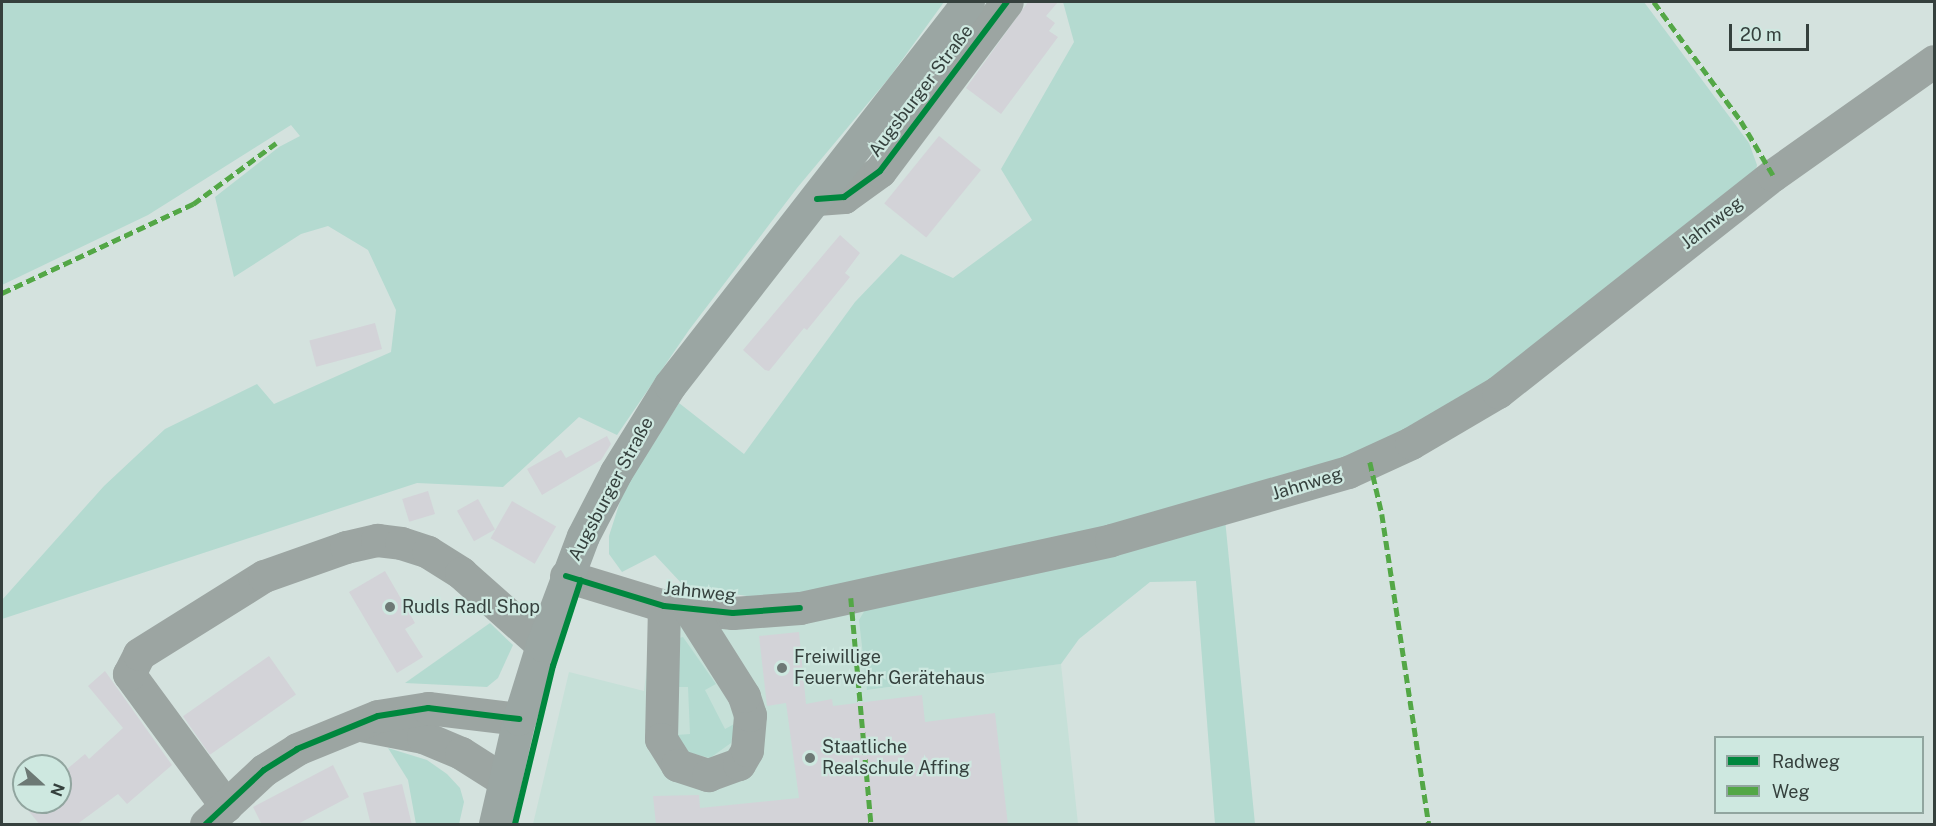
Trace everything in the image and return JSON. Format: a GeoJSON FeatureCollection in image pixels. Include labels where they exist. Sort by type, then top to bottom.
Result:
{"type":"FeatureCollection","features":[{"type":"Feature","properties":{"kind":"main road","name":"Augsburger Straße"},"geometry":{"type":"LineString","coordinates":[[495,825],[519,719],[542,645],[566,576],[616,472],[670,384],[817,199],[968,2]]}},
{"type":"Feature","properties":{"kind":"street","name":"Augsburger Straße"},"geometry":{"type":"LineString","coordinates":[[817,199],[844,197],[880,171],[1007,2]]}},
{"type":"Feature","properties":{"kind":"street","name":"Jahnweg"},"geometry":{"type":"LineString","coordinates":[[566,576],[676,608],[734,612],[800,608],[965,575],[1122,537],[1348,472],[1411,443],[1498,392],[1773,175],[1935,62]]}},
{"type":"Feature","properties":{"kind":"street"},"geometry":{"type":"LineString","coordinates":[[519,719],[428,708],[404,710],[356,724],[297,750],[264,771],[216,815],[129,674],[139,654],[264,576],[346,547],[377,540],[401,543],[428,552],[461,573],[542,645]]}},
{"type":"Feature","properties":{"kind":"street"},"geometry":{"type":"LineString","coordinates":[[676,608],[746,677],[750,715],[747,750],[739,764],[708,775],[677,765],[661,739],[676,608]]}},
{"type":"Feature","properties":{"kind":"street"},"geometry":{"type":"LineString","coordinates":[[356,724],[423,737],[461,753],[505,781]]}},
{"type":"Feature","properties":{"kind":"shaded area"},"geometry":{"type":"Polygon","coordinates":[[[2,2],[944,2],[889,78],[797,188],[689,330],[617,435],[579,417],[503,487],[417,483],[2,619],[2,600],[104,486],[165,429],[257,384],[274,404],[391,352],[396,310],[368,250],[328,226],[301,234],[234,277],[215,197],[279,147],[300,136],[291,125],[148,215],[2,285],[2,2]]]}},
{"type":"Feature","properties":{"kind":"shaded area"},"geometry":{"type":"Polygon","coordinates":[[[1063,2],[1644,2],[1749,143],[1757,165],[1754,181],[1490,385],[1389,445],[1061,547],[864,588],[753,597],[684,586],[655,555],[622,572],[609,554],[609,536],[624,489],[679,403],[744,454],[855,302],[901,254],[953,278],[1032,220],[1001,169],[1074,42],[1063,2]]]}},
{"type":"Feature","properties":{"kind":"shaded area"},"geometry":{"type":"Polygon","coordinates":[[[1225,519],[1255,824],[1215,824],[1196,581],[1150,582],[1079,639],[1061,664],[867,690],[859,620],[865,610],[1225,519]]]}},
{"type":"Feature","properties":{"kind":"shaded area","name":"Staatliche Realschule Affing"},"geometry":{"type":"Polygon","coordinates":[[[865,610],[868,690],[1061,664],[1078,824],[533,824],[569,672],[644,691],[649,649],[674,619],[865,610]]]}},
{"type":"Feature","properties":{"kind":"shaded area"},"geometry":{"type":"Polygon","coordinates":[[[490,623],[513,645],[498,678],[487,687],[405,683],[490,623]]]}},
{"type":"Feature","properties":{"kind":"shaded area"},"geometry":{"type":"Polygon","coordinates":[[[683,637],[716,684],[705,690],[725,729],[736,723],[731,743],[710,758],[686,752],[676,735],[690,734],[688,687],[674,687],[679,638],[683,637]]]}},
{"type":"Feature","properties":{"kind":"shaded area"},"geometry":{"type":"Polygon","coordinates":[[[388,748],[427,760],[447,774],[460,788],[464,802],[459,824],[416,824],[408,780],[388,748]]]}},
{"type":"Feature","properties":{"kind":"building"},"geometry":{"type":"Polygon","coordinates":[[[1028,2],[1058,2],[1046,16],[1055,23],[1049,31],[1058,37],[1001,114],[966,88],[1028,2]]]}},
{"type":"Feature","properties":{"kind":"building"},"geometry":{"type":"Polygon","coordinates":[[[939,136],[981,170],[926,238],[884,204],[939,136]]]}},
{"type":"Feature","properties":{"kind":"building"},"geometry":{"type":"Polygon","coordinates":[[[840,235],[860,253],[845,273],[850,277],[807,330],[804,328],[769,371],[765,370],[743,350],[840,235]]]}},
{"type":"Feature","properties":{"kind":"building"},"geometry":{"type":"Polygon","coordinates":[[[375,323],[382,349],[316,367],[309,341],[375,323]]]}},
{"type":"Feature","properties":{"kind":"building"},"geometry":{"type":"Polygon","coordinates":[[[607,436],[611,444],[601,460],[542,495],[527,469],[561,450],[566,458],[607,436]]]}},
{"type":"Feature","properties":{"kind":"building"},"geometry":{"type":"Polygon","coordinates":[[[428,491],[435,514],[409,522],[402,499],[428,491]]]}},
{"type":"Feature","properties":{"kind":"building"},"geometry":{"type":"Polygon","coordinates":[[[478,499],[495,530],[474,541],[457,511],[478,499]]]}},
{"type":"Feature","properties":{"kind":"building"},"geometry":{"type":"Polygon","coordinates":[[[512,501],[556,526],[535,564],[490,538],[512,501]]]}},
{"type":"Feature","properties":{"kind":"building"},"geometry":{"type":"Polygon","coordinates":[[[385,571],[415,623],[405,629],[423,657],[397,673],[349,592],[385,571]]]}},
{"type":"Feature","properties":{"kind":"building"},"geometry":{"type":"Polygon","coordinates":[[[799,632],[806,704],[832,699],[833,706],[922,695],[925,722],[995,713],[1008,825],[656,825],[653,796],[699,795],[700,808],[799,798],[786,703],[767,706],[759,636],[799,632]]]}},
{"type":"Feature","properties":{"kind":"building"},"geometry":{"type":"Polygon","coordinates":[[[269,656],[296,695],[210,755],[183,716],[269,656]]]}},
{"type":"Feature","properties":{"kind":"building"},"geometry":{"type":"Polygon","coordinates":[[[105,671],[172,765],[127,804],[118,794],[76,825],[40,825],[31,814],[72,814],[72,765],[85,754],[89,759],[123,728],[88,686],[105,671]]]}},
{"type":"Feature","properties":{"kind":"building"},"geometry":{"type":"Polygon","coordinates":[[[333,765],[349,797],[296,825],[262,825],[253,807],[333,765]]]}},
{"type":"Feature","properties":{"kind":"building"},"geometry":{"type":"Polygon","coordinates":[[[402,784],[412,825],[371,825],[363,793],[402,784]]]}},
{"type":"Feature","properties":{"kind":"marked path"},"geometry":{"type":"LineString","coordinates":[[1654,2],[1741,121],[1773,175]]}},
{"type":"Feature","properties":{"kind":"marked path"},"geometry":{"type":"LineString","coordinates":[[2,293],[193,204],[276,143]]}},
{"type":"Feature","properties":{"kind":"marked path"},"geometry":{"type":"LineString","coordinates":[[1370,462],[1382,514],[1429,824]]}},
{"type":"Feature","properties":{"kind":"marked path"},"geometry":{"type":"LineString","coordinates":[[851,598],[871,824]]}},
{"type":"Feature","properties":{"kind":"cycle path"},"geometry":{"type":"LineString","coordinates":[[817,199],[844,197],[880,171],[1007,2]]}},
{"type":"Feature","properties":{"kind":"cycle path"},"geometry":{"type":"LineString","coordinates":[[566,576],[664,606],[733,613],[800,608]]}},
{"type":"Feature","properties":{"kind":"cycle path"},"geometry":{"type":"LineString","coordinates":[[515,824],[553,666],[581,580]]}},
{"type":"Feature","properties":{"kind":"cycle path"},"geometry":{"type":"LineString","coordinates":[[206,824],[264,770],[297,749],[378,716],[428,708],[519,719]]}},
{"type":"Feature","properties":{"kind":"place","name":"Rudls Radl Shop"},"geometry":{"type":"Point","coordinates":[390,607]}},
{"type":"Feature","properties":{"kind":"place","name":"Freiwillige Feuerwehr Gerätehaus"},"geometry":{"type":"Point","coordinates":[782,668]}},
{"type":"Feature","properties":{"kind":"place","name":"Staatliche Realschule Affing"},"geometry":{"type":"Point","coordinates":[810,758]}}]}
